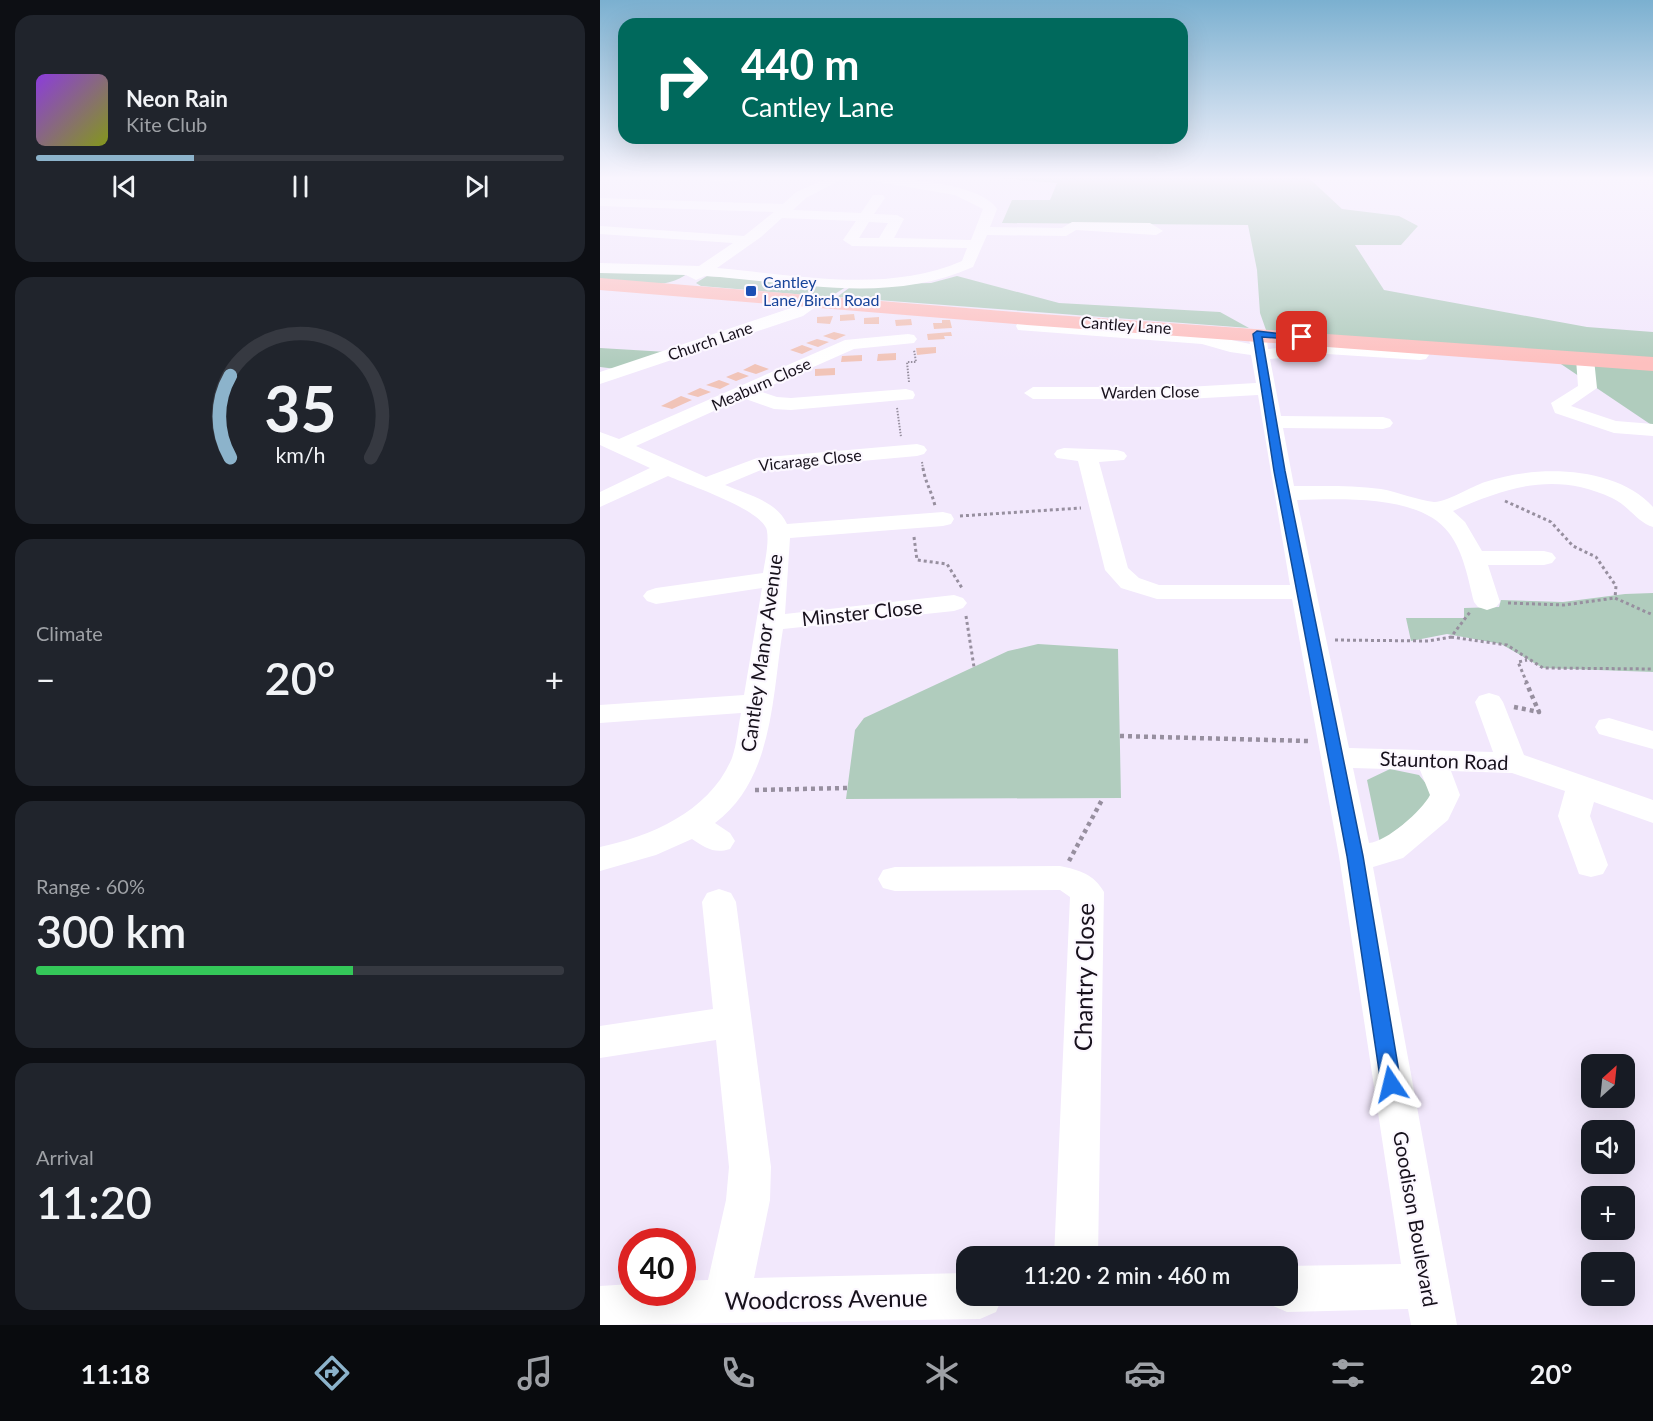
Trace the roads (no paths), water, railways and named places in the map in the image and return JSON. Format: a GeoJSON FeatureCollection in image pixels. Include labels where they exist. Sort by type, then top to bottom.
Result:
{"type":"FeatureCollection","features":[{"type":"Feature","properties":{"kind":"main road","name":"Cantley Lane"},"geometry":{"type":"LineString","coordinates":[[600,284],[818,300],[1027,319],[1259,346],[1585,359],[1653,364]]}},
{"type":"Feature","properties":{"kind":"street"},"geometry":{"type":"LineString","coordinates":[[677,290],[747,240]]}},
{"type":"Feature","properties":{"kind":"street"},"geometry":{"type":"LineString","coordinates":[[850,240],[857,243],[884,243],[935,240]]}},
{"type":"Feature","properties":{"kind":"street"},"geometry":{"type":"LineString","coordinates":[[600,268],[701,271],[849,283],[911,281],[961,268],[972,260],[979,240]]}},
{"type":"Feature","properties":{"kind":"street","name":"Church Lane"},"geometry":{"type":"LineString","coordinates":[[600,378],[797,312],[818,300]]}},
{"type":"Feature","properties":{"kind":"street","name":"Cantley Lane"},"geometry":{"type":"LineString","coordinates":[[1024,326],[1204,339],[1230,347],[1259,346],[1420,355]]}},
{"type":"Feature","properties":{"kind":"street","name":"Meaburn Close"},"geometry":{"type":"LineString","coordinates":[[609,442],[744,392],[851,344],[908,339]]}},
{"type":"Feature","properties":{"kind":"street","name":"Goodison Boulevard"},"geometry":{"type":"LineString","coordinates":[[1259,346],[1303,592],[1355,856],[1430,1305]]}},
{"type":"Feature","properties":{"kind":"street"},"geometry":{"type":"LineString","coordinates":[[1585,359],[1588,388],[1561,403],[1562,409],[1566,413],[1614,427],[1653,430]]}},
{"type":"Feature","properties":{"kind":"street","name":"Warden Close"},"geometry":{"type":"LineString","coordinates":[[1034,394],[1187,393],[1231,388],[1268,389]]}},
{"type":"Feature","properties":{"kind":"street"},"geometry":{"type":"LineString","coordinates":[[744,392],[774,403],[791,404],[905,395]]}},
{"type":"Feature","properties":{"kind":"street"},"geometry":{"type":"LineString","coordinates":[[1274,422],[1383,423]]}},
{"type":"Feature","properties":{"kind":"street","name":"Cantley Manor Avenue"},"geometry":{"type":"LineString","coordinates":[[600,859],[641,850],[692,823],[730,791],[743,772],[771,623],[779,532],[767,512],[609,442]]}},
{"type":"Feature","properties":{"kind":"street","name":"Vicarage Close"},"geometry":{"type":"LineString","coordinates":[[707,484],[757,464],[910,451]]}},
{"type":"Feature","properties":{"kind":"street"},"geometry":{"type":"LineString","coordinates":[[1117,456],[1076,454],[1101,507],[1120,576],[1140,588],[1157,592],[1303,592]]}},
{"type":"Feature","properties":{"kind":"street"},"geometry":{"type":"LineString","coordinates":[[600,500],[669,467]]}},
{"type":"Feature","properties":{"kind":"street"},"geometry":{"type":"LineString","coordinates":[[1436,510],[1501,483],[1536,478],[1586,483],[1626,496],[1639,503],[1653,520]]}},
{"type":"Feature","properties":{"kind":"street"},"geometry":{"type":"LineString","coordinates":[[1285,493],[1388,495],[1411,500],[1436,510],[1458,525],[1488,602]]}},
{"type":"Feature","properties":{"kind":"street"},"geometry":{"type":"LineString","coordinates":[[779,532],[943,519]]}},
{"type":"Feature","properties":{"kind":"street"},"geometry":{"type":"LineString","coordinates":[[1472,558],[1544,558]]}},
{"type":"Feature","properties":{"kind":"street"},"geometry":{"type":"LineString","coordinates":[[656,596],[774,579]]}},
{"type":"Feature","properties":{"kind":"street","name":"Minster Close"},"geometry":{"type":"LineString","coordinates":[[771,623],[961,604]]}},
{"type":"Feature","properties":{"kind":"street"},"geometry":{"type":"LineString","coordinates":[[1489,702],[1512,763]]}},
{"type":"Feature","properties":{"kind":"street"},"geometry":{"type":"LineString","coordinates":[[600,714],[756,703]]}},
{"type":"Feature","properties":{"kind":"street"},"geometry":{"type":"LineString","coordinates":[[1609,727],[1652,741]]}},
{"type":"Feature","properties":{"kind":"street","name":"Staunton Road"},"geometry":{"type":"LineString","coordinates":[[1333,750],[1431,759],[1512,763],[1531,767],[1653,812]]}},
{"type":"Feature","properties":{"kind":"street"},"geometry":{"type":"LineString","coordinates":[[1355,856],[1382,855],[1437,812],[1445,795],[1431,759]]}},
{"type":"Feature","properties":{"kind":"street"},"geometry":{"type":"LineString","coordinates":[[1582,786],[1574,816],[1591,865]]}},
{"type":"Feature","properties":{"kind":"street"},"geometry":{"type":"LineString","coordinates":[[692,823],[719,841]]}},
{"type":"Feature","properties":{"kind":"street","name":"Chantry Close"},"geometry":{"type":"LineString","coordinates":[[895,879],[1060,878],[1076,882],[1087,892],[1089,902],[1076,1246]]}},
{"type":"Feature","properties":{"kind":"street"},"geometry":{"type":"LineString","coordinates":[[718,902],[750,1167],[748,1200],[726,1302]]}},
{"type":"Feature","properties":{"kind":"street"},"geometry":{"type":"LineString","coordinates":[[600,1042],[732,1022]]}},
{"type":"Feature","properties":{"kind":"street"},"geometry":{"type":"LineString","coordinates":[[1298,1290],[1430,1305]]}},
{"type":"Feature","properties":{"kind":"street","name":"Woodcross Avenue"},"geometry":{"type":"LineString","coordinates":[[600,1309],[726,1302],[956,1297]]}},
{"type":"Feature","properties":{"kind":"place","name":"Cantley Lane/Birch Road"},"geometry":{"type":"Point","coordinates":[751,291]}}]}
